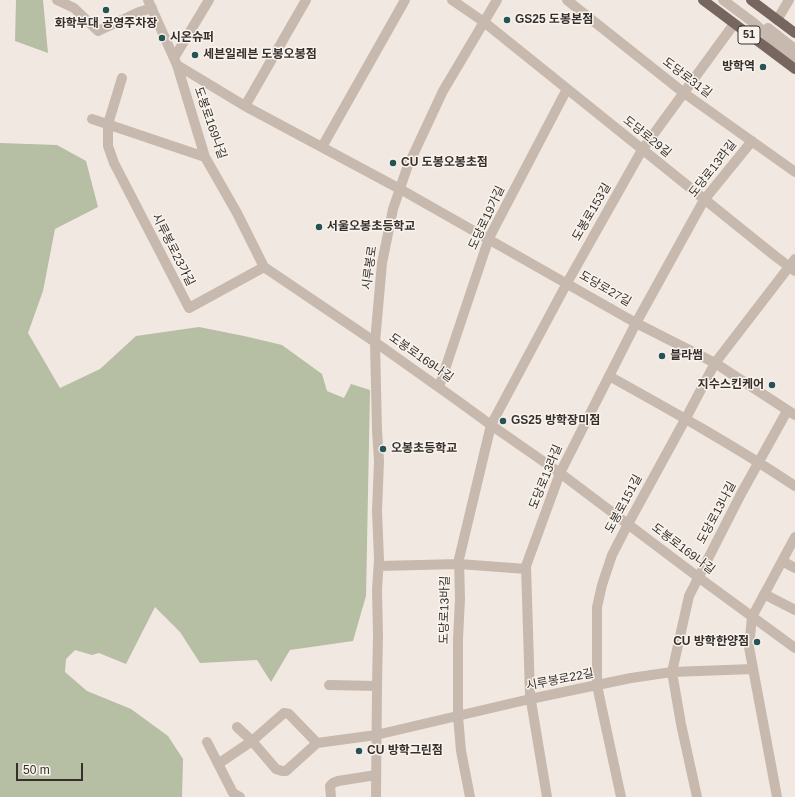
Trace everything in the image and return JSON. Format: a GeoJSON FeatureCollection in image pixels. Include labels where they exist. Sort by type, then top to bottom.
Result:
{"type":"FeatureCollection","features":[{"type":"Feature","properties":{"kind":"main road","name":"51"},"geometry":{"type":"LineString","coordinates":[[703,0],[795,69]]}},
{"type":"Feature","properties":{"kind":"main road","name":"51"},"geometry":{"type":"LineString","coordinates":[[750,0],[795,33]]}},
{"type":"Feature","properties":{"kind":"street"},"geometry":{"type":"LineString","coordinates":[[58,0],[74,8],[98,31],[139,12],[150,4]]}},
{"type":"Feature","properties":{"kind":"street"},"geometry":{"type":"LineString","coordinates":[[175,61],[209,0]]}},
{"type":"Feature","properties":{"kind":"street"},"geometry":{"type":"LineString","coordinates":[[245,106],[306,0]]}},
{"type":"Feature","properties":{"kind":"street"},"geometry":{"type":"LineString","coordinates":[[322,147],[405,0]]}},
{"type":"Feature","properties":{"kind":"street","name":"도당로29길"},"geometry":{"type":"LineString","coordinates":[[452,0],[484,22],[775,256],[793,265]]}},
{"type":"Feature","properties":{"kind":"street","name":"시루봉로"},"geometry":{"type":"LineString","coordinates":[[374,797],[376,775],[376,686],[378,635],[377,590],[379,566],[375,342],[382,263],[393,209],[407,168],[443,91],[497,0]]}},
{"type":"Feature","properties":{"kind":"street","name":"도당로31길"},"geometry":{"type":"LineString","coordinates":[[567,0],[684,93],[795,172]]}},
{"type":"Feature","properties":{"kind":"street"},"geometry":{"type":"LineString","coordinates":[[722,0],[795,58]]}},
{"type":"Feature","properties":{"kind":"street"},"geometry":{"type":"LineString","coordinates":[[732,0],[795,49]]}},
{"type":"Feature","properties":{"kind":"street"},"geometry":{"type":"LineString","coordinates":[[777,20],[789,0]]}},
{"type":"Feature","properties":{"kind":"street","name":"도봉로169나길"},"geometry":{"type":"LineString","coordinates":[[150,4],[175,61],[205,157],[237,213],[264,267],[375,342],[560,473],[795,648]]}},
{"type":"Feature","properties":{"kind":"street","name":"도봉로153길"},"geometry":{"type":"LineString","coordinates":[[491,425],[567,283],[642,150],[734,24]]}},
{"type":"Feature","properties":{"kind":"street","name":"도당로27길"},"geometry":{"type":"LineString","coordinates":[[175,61],[245,106],[489,238],[636,323],[714,363],[791,413]]}},
{"type":"Feature","properties":{"kind":"street"},"geometry":{"type":"LineString","coordinates":[[108,124],[122,78]]}},
{"type":"Feature","properties":{"kind":"street","name":"도당로19가길"},"geometry":{"type":"LineString","coordinates":[[439,387],[489,238],[567,89]]}},
{"type":"Feature","properties":{"kind":"street"},"geometry":{"type":"LineString","coordinates":[[92,119],[205,157]]}},
{"type":"Feature","properties":{"kind":"street","name":"시루봉로23가길"},"geometry":{"type":"LineString","coordinates":[[108,124],[108,146],[114,163],[189,308],[264,267]]}},
{"type":"Feature","properties":{"kind":"street","name":"도당로13라길"},"geometry":{"type":"LineString","coordinates":[[547,797],[530,699],[526,566],[560,473],[636,323],[704,200],[752,141]]}},
{"type":"Feature","properties":{"kind":"street","name":"도봉로151길"},"geometry":{"type":"LineString","coordinates":[[621,797],[597,686],[597,608],[602,585],[612,555],[714,363],[793,265]]}},
{"type":"Feature","properties":{"kind":"street"},"geometry":{"type":"LineString","coordinates":[[609,376],[686,418],[759,462],[795,486]]}},
{"type":"Feature","properties":{"kind":"street","name":"도당로13나길"},"geometry":{"type":"LineString","coordinates":[[697,797],[681,724],[672,672],[689,596],[741,494],[759,462],[791,413]]}},
{"type":"Feature","properties":{"kind":"street","name":"도당로13바길"},"geometry":{"type":"LineString","coordinates":[[470,797],[461,751],[458,716],[458,639],[460,599],[459,559],[491,425]]}},
{"type":"Feature","properties":{"kind":"street"},"geometry":{"type":"LineString","coordinates":[[777,797],[749,647],[752,617],[795,536]]}},
{"type":"Feature","properties":{"kind":"street"},"geometry":{"type":"LineString","coordinates":[[782,561],[795,568]]}},
{"type":"Feature","properties":{"kind":"street"},"geometry":{"type":"LineString","coordinates":[[379,566],[459,564],[526,569]]}},
{"type":"Feature","properties":{"kind":"street"},"geometry":{"type":"LineString","coordinates":[[764,594],[795,610]]}},
{"type":"Feature","properties":{"kind":"street","name":"시루봉로22길"},"geometry":{"type":"LineString","coordinates":[[376,735],[530,699],[631,678],[672,672],[753,669]]}},
{"type":"Feature","properties":{"kind":"street"},"geometry":{"type":"LineString","coordinates":[[330,685],[376,686]]}},
{"type":"Feature","properties":{"kind":"street"},"geometry":{"type":"LineString","coordinates":[[218,764],[252,741],[284,713],[289,714],[317,743]]}},
{"type":"Feature","properties":{"kind":"street"},"geometry":{"type":"LineString","coordinates":[[237,727],[252,741],[276,769],[282,771],[286,771],[317,743],[376,735]]}},
{"type":"Feature","properties":{"kind":"street"},"geometry":{"type":"LineString","coordinates":[[207,742],[233,793],[240,797]]}},
{"type":"Feature","properties":{"kind":"street"},"geometry":{"type":"LineString","coordinates":[[331,797],[330,786],[333,783],[376,775]]}},
{"type":"Feature","properties":{"kind":"green space"},"geometry":{"type":"Polygon","coordinates":[[[16,0],[43,0],[48,53],[15,41],[16,0]]]}},
{"type":"Feature","properties":{"kind":"green space"},"geometry":{"type":"Polygon","coordinates":[[[0,143],[57,145],[86,161],[98,207],[55,229],[43,291],[28,333],[60,388],[100,369],[136,336],[199,327],[282,345],[322,374],[327,391],[344,398],[351,384],[370,390],[366,596],[353,641],[290,650],[271,682],[257,660],[200,663],[180,632],[155,607],[126,664],[99,653],[92,655],[75,650],[66,659],[65,672],[87,691],[131,709],[168,736],[183,759],[182,797],[0,797],[0,143]]]}},
{"type":"Feature","properties":{"kind":"place","name":"화학부대 공영주차장"},"geometry":{"type":"Point","coordinates":[106,10]}},
{"type":"Feature","properties":{"kind":"place","name":"GS25 도봉본점"},"geometry":{"type":"Point","coordinates":[507,20]}},
{"type":"Feature","properties":{"kind":"place","name":"시온슈퍼"},"geometry":{"type":"Point","coordinates":[162,38]}},
{"type":"Feature","properties":{"kind":"place","name":"세븐일레븐 도봉오봉점"},"geometry":{"type":"Point","coordinates":[195,55]}},
{"type":"Feature","properties":{"kind":"place","name":"방학역"},"geometry":{"type":"Point","coordinates":[763,67]}},
{"type":"Feature","properties":{"kind":"place","name":"CU 도봉오봉초점"},"geometry":{"type":"Point","coordinates":[393,163]}},
{"type":"Feature","properties":{"kind":"place","name":"서울오봉초등학교"},"geometry":{"type":"Point","coordinates":[319,227]}},
{"type":"Feature","properties":{"kind":"place","name":"블라썸"},"geometry":{"type":"Point","coordinates":[662,356]}},
{"type":"Feature","properties":{"kind":"place","name":"지수스킨케어"},"geometry":{"type":"Point","coordinates":[772,385]}},
{"type":"Feature","properties":{"kind":"place","name":"GS25 방학장미점"},"geometry":{"type":"Point","coordinates":[503,421]}},
{"type":"Feature","properties":{"kind":"place","name":"오봉초등학교"},"geometry":{"type":"Point","coordinates":[383,449]}},
{"type":"Feature","properties":{"kind":"place","name":"CU 방학한양점"},"geometry":{"type":"Point","coordinates":[757,642]}},
{"type":"Feature","properties":{"kind":"place","name":"CU 방학그린점"},"geometry":{"type":"Point","coordinates":[359,751]}}]}
